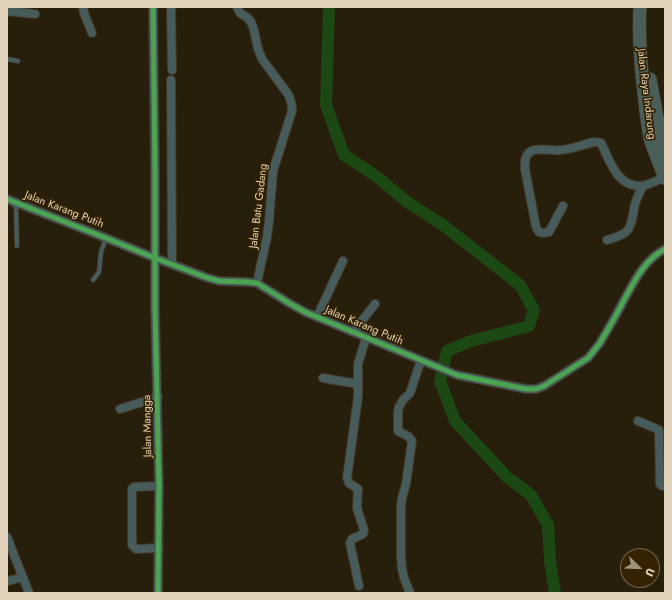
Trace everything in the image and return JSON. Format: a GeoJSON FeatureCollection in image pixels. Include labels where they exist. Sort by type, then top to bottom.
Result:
{"type":"FeatureCollection","features":[{"type":"Feature","properties":{"kind":"highway","name":"Jalan Raya Indarung"},"geometry":{"type":"LineString","coordinates":[[640,7],[639,38],[648,124],[651,138],[662,153]]}},
{"type":"Feature","properties":{"kind":"highway","name":"Jalan Raya Indarung"},"geometry":{"type":"LineString","coordinates":[[648,7],[648,51],[650,76],[665,178]]}},
{"type":"Feature","properties":{"kind":"street"},"geometry":{"type":"LineString","coordinates":[[83,7],[92,33]]}},
{"type":"Feature","properties":{"kind":"street","name":"Jalan Mangga"},"geometry":{"type":"LineString","coordinates":[[153,7],[155,308],[159,486],[158,593]]}},
{"type":"Feature","properties":{"kind":"street"},"geometry":{"type":"LineString","coordinates":[[172,7],[172,70]]}},
{"type":"Feature","properties":{"kind":"street","name":"Jalan Batu Gadang"},"geometry":{"type":"LineString","coordinates":[[236,7],[239,12],[251,22],[262,58],[288,94],[292,105],[292,110],[273,172],[269,226],[257,283]]}},
{"type":"Feature","properties":{"kind":"street"},"geometry":{"type":"LineString","coordinates":[[7,11],[35,14]]}},
{"type":"Feature","properties":{"kind":"street"},"geometry":{"type":"LineString","coordinates":[[171,80],[172,264]]}},
{"type":"Feature","properties":{"kind":"street"},"geometry":{"type":"LineString","coordinates":[[563,206],[549,232],[539,232],[536,227],[525,163],[528,154],[531,151],[536,149],[562,150],[598,142],[601,143],[614,171],[621,179],[630,185],[642,186],[665,178]]}},
{"type":"Feature","properties":{"kind":"street"},"geometry":{"type":"LineString","coordinates":[[607,240],[622,234],[630,227],[638,195],[642,186]]}},
{"type":"Feature","properties":{"kind":"street","name":"Jalan Karang Putih"},"geometry":{"type":"LineString","coordinates":[[10,200],[155,258],[215,280],[257,283],[289,304],[317,317],[457,375],[526,389],[536,389],[544,386],[588,358],[600,343],[637,276],[654,256],[665,249]]}},
{"type":"Feature","properties":{"kind":"street"},"geometry":{"type":"LineString","coordinates":[[317,317],[343,261]]}},
{"type":"Feature","properties":{"kind":"street"},"geometry":{"type":"LineString","coordinates":[[353,332],[375,304]]}},
{"type":"Feature","properties":{"kind":"street"},"geometry":{"type":"LineString","coordinates":[[359,586],[350,543],[352,539],[363,534],[364,530],[358,511],[358,489],[349,483],[347,478],[358,397],[358,364],[366,338]]}},
{"type":"Feature","properties":{"kind":"street"},"geometry":{"type":"LineString","coordinates":[[410,593],[402,569],[401,506],[406,484],[412,441],[409,437],[398,431],[398,412],[400,403],[411,390],[422,361]]}},
{"type":"Feature","properties":{"kind":"street"},"geometry":{"type":"LineString","coordinates":[[323,378],[358,384]]}},
{"type":"Feature","properties":{"kind":"street"},"geometry":{"type":"LineString","coordinates":[[120,409],[158,397]]}},
{"type":"Feature","properties":{"kind":"street"},"geometry":{"type":"LineString","coordinates":[[638,421],[659,430],[660,484],[665,486]]}},
{"type":"Feature","properties":{"kind":"street"},"geometry":{"type":"LineString","coordinates":[[159,486],[134,486],[132,489],[132,545],[136,548],[159,548]]}},
{"type":"Feature","properties":{"kind":"street"},"geometry":{"type":"LineString","coordinates":[[7,537],[28,593]]}},
{"type":"Feature","properties":{"kind":"street"},"geometry":{"type":"LineString","coordinates":[[8,581],[22,577]]}},
{"type":"Feature","properties":{"kind":"lane"},"geometry":{"type":"LineString","coordinates":[[7,59],[18,61]]}},
{"type":"Feature","properties":{"kind":"lane"},"geometry":{"type":"LineString","coordinates":[[10,200],[16,207],[17,246]]}},
{"type":"Feature","properties":{"kind":"lane"},"geometry":{"type":"LineString","coordinates":[[93,280],[100,272],[102,252],[106,238]]}},
{"type":"Feature","properties":{"kind":"waterway"},"geometry":{"type":"LineString","coordinates":[[329,7],[326,105],[344,155],[376,176],[406,201],[443,225],[520,285],[534,310],[529,326],[471,341],[447,351],[440,381],[455,421],[507,477],[531,495],[548,525],[550,561],[555,593]]}},
{"type":"Feature","properties":{"kind":"cycle path"},"geometry":{"type":"LineString","coordinates":[[153,7],[155,308],[159,486],[158,593]]}},
{"type":"Feature","properties":{"kind":"cycle path"},"geometry":{"type":"LineString","coordinates":[[7,199],[208,278],[219,281],[257,283],[305,312],[457,375],[526,389],[536,389],[544,386],[588,358],[600,343],[640,272],[651,259],[665,249]]}}]}
